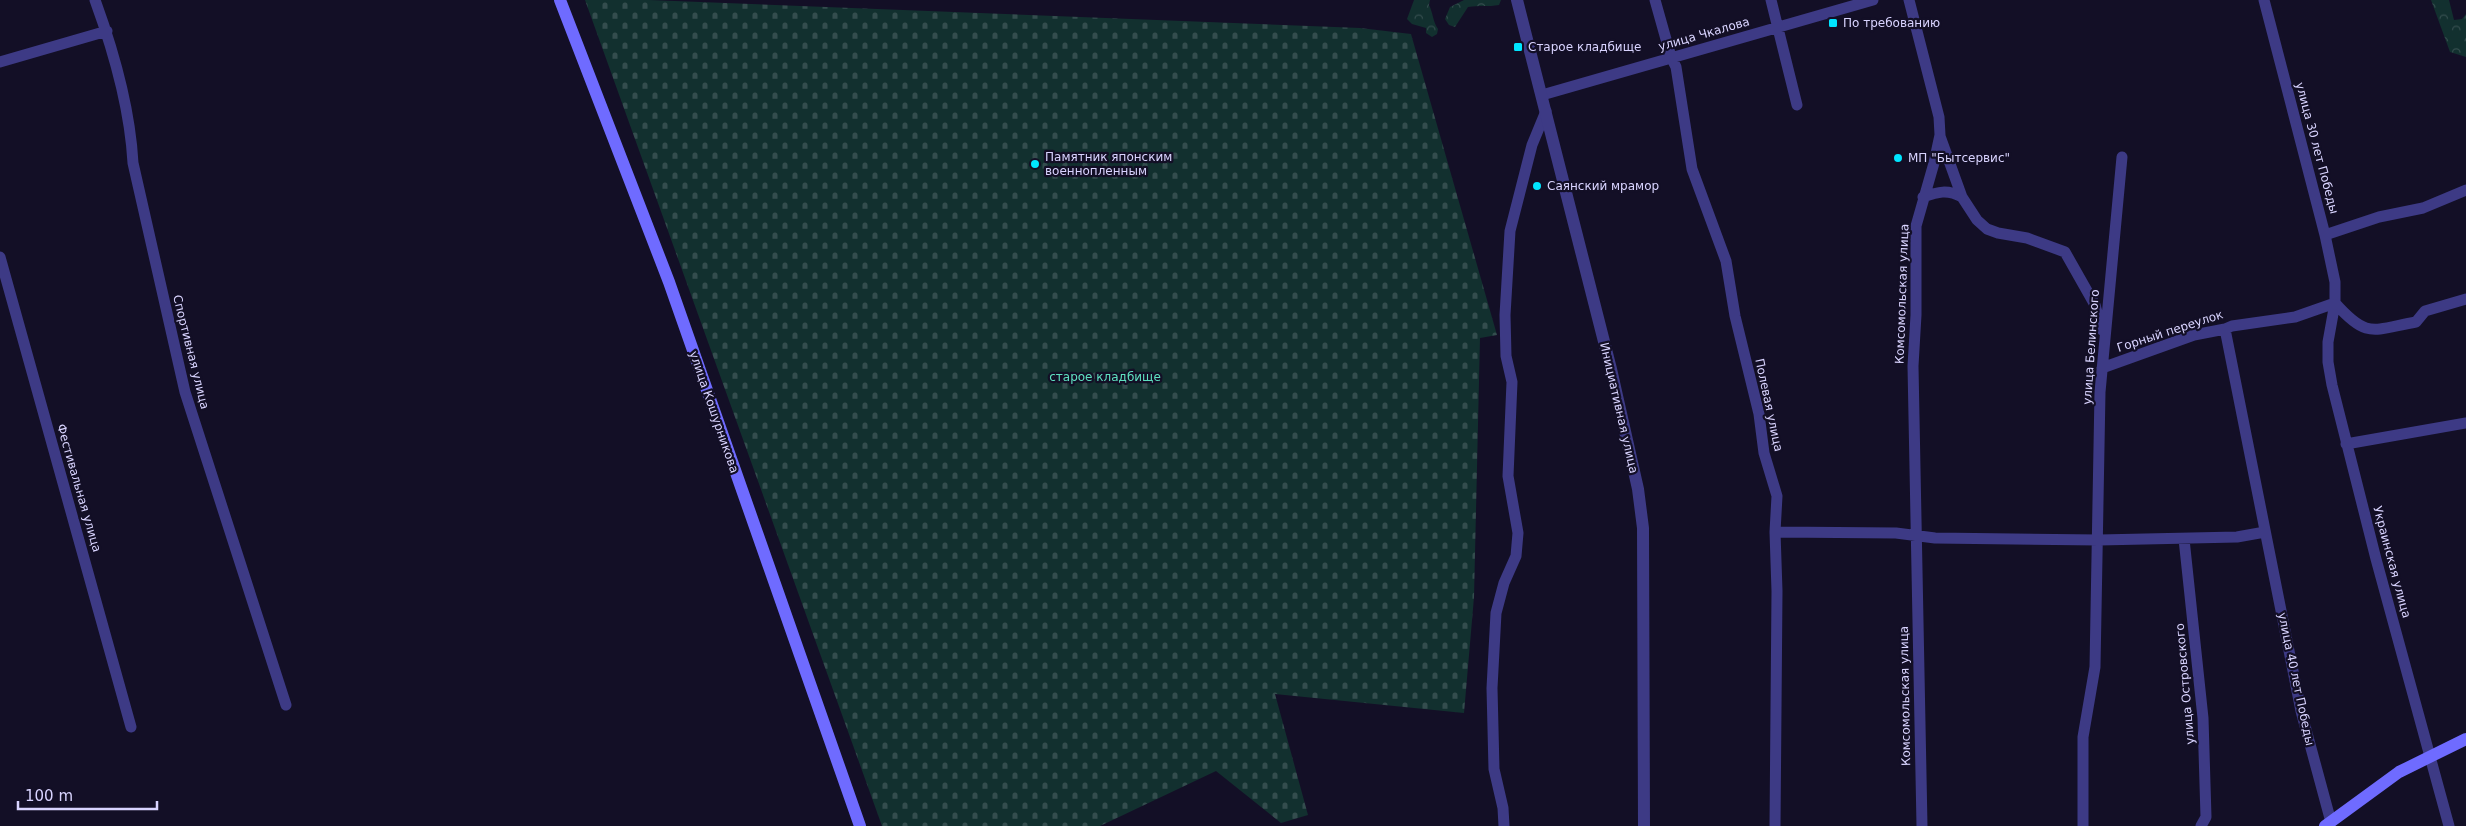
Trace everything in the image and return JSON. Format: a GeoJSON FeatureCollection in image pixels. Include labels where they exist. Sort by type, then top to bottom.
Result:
{"type":"FeatureCollection","features":[{"type":"Feature","properties":{"kind":"main road","name":"улица Кошурникова"},"geometry":{"type":"LineString","coordinates":[[560,0],[669,282],[860,826]]}},
{"type":"Feature","properties":{"kind":"main road"},"geometry":{"type":"LineString","coordinates":[[2329,825],[2392,776],[2466,738]]}},
{"type":"Feature","properties":{"kind":"street","name":"Спортивная улица"},"geometry":{"type":"LineString","coordinates":[[95,0],[107,31],[131,130],[133,163],[185,392],[286,705]]}},
{"type":"Feature","properties":{"kind":"street","name":"Инициативная улица"},"geometry":{"type":"LineString","coordinates":[[1517,0],[1611,369],[1638,489],[1643,528],[1644,826]]}},
{"type":"Feature","properties":{"kind":"street","name":"Полевая улица"},"geometry":{"type":"LineString","coordinates":[[1655,0],[1671,58],[1676,67],[1692,169],[1726,260],[1735,316],[1759,414],[1764,454],[1778,496],[1775,532],[1777,591],[1775,826]]}},
{"type":"Feature","properties":{"kind":"street"},"geometry":{"type":"LineString","coordinates":[[1771,0],[1797,104]]}},
{"type":"Feature","properties":{"kind":"street","name":"улица Чкалова"},"geometry":{"type":"LineString","coordinates":[[1542,95],[1874,0]]}},
{"type":"Feature","properties":{"kind":"street","name":"Комсомольская улица"},"geometry":{"type":"LineString","coordinates":[[1909,0],[1939,116],[1940,136],[1916,226],[1916,315],[1913,366],[1922,826]]}},
{"type":"Feature","properties":{"kind":"street","name":"улица 30 лет Победы"},"geometry":{"type":"LineString","coordinates":[[2264,0],[2326,235],[2335,282],[2335,304]]}},
{"type":"Feature","properties":{"kind":"street"},"geometry":{"type":"LineString","coordinates":[[0,62],[107,31]]}},
{"type":"Feature","properties":{"kind":"street"},"geometry":{"type":"LineString","coordinates":[[1504,826],[1503,808],[1494,769],[1492,697],[1496,613],[1504,583],[1516,556],[1518,533],[1508,476],[1512,382],[1506,356],[1505,315],[1510,230],[1532,145],[1546,111]]}},
{"type":"Feature","properties":{"kind":"street"},"geometry":{"type":"LineString","coordinates":[[1940,136],[1962,197],[1977,220],[1987,228],[2027,238],[2065,252],[2095,305],[2104,337]]}},
{"type":"Feature","properties":{"kind":"street","name":"улица Белинского"},"geometry":{"type":"LineString","coordinates":[[2083,826],[2083,737],[2095,668],[2099,540],[2100,392],[2122,157]]}},
{"type":"Feature","properties":{"kind":"street"},"geometry":{"type":"LineString","coordinates":[[2326,235],[2379,217],[2423,208],[2466,190]]}},
{"type":"Feature","properties":{"kind":"street"},"geometry":{"type":"LineString","coordinates":[[1923,197],[1942,191],[1951,191],[1962,197]]}},
{"type":"Feature","properties":{"kind":"street","name":"Фестивальная улица"},"geometry":{"type":"LineString","coordinates":[[0,257],[131,727]]}},
{"type":"Feature","properties":{"kind":"street"},"geometry":{"type":"LineString","coordinates":[[2335,304],[2353,323],[2370,330],[2416,322],[2425,311],[2466,299]]}},
{"type":"Feature","properties":{"kind":"street","name":"Горный переулок"},"geometry":{"type":"LineString","coordinates":[[2102,368],[2194,335],[2232,326],[2295,317],[2335,304]]}},
{"type":"Feature","properties":{"kind":"street","name":"Украинская улица"},"geometry":{"type":"LineString","coordinates":[[2335,304],[2328,342],[2328,362],[2346,444],[2450,826]]}},
{"type":"Feature","properties":{"kind":"street","name":"улица 40 лет Победы"},"geometry":{"type":"LineString","coordinates":[[2225,329],[2301,711],[2329,825]]}},
{"type":"Feature","properties":{"kind":"street"},"geometry":{"type":"LineString","coordinates":[[2346,444],[2466,423]]}},
{"type":"Feature","properties":{"kind":"street"},"geometry":{"type":"LineString","coordinates":[[1775,532],[1896,533],[1916,536],[2099,540],[2237,537],[2265,532]]}},
{"type":"Feature","properties":{"kind":"street","name":"улица Островского"},"geometry":{"type":"LineString","coordinates":[[2184,539],[2203,718],[2206,817],[2201,826]]}},
{"type":"Feature","properties":{"kind":"green space","name":"старое кладбище"},"geometry":{"type":"Polygon","coordinates":[[[585,0],[649,0],[1360,28],[1411,34],[1497,335],[1480,338],[1474,597],[1464,713],[1275,694],[1308,815],[1281,823],[1216,771],[1100,826],[882,826],[585,0]]]}},
{"type":"Feature","properties":{"kind":"green space"},"geometry":{"type":"Polygon","coordinates":[[[1414,0],[1430,0],[1429,5],[1438,29],[1437,34],[1432,37],[1426,33],[1426,28],[1412,24],[1407,19],[1414,0]]]}},
{"type":"Feature","properties":{"kind":"green space"},"geometry":{"type":"Polygon","coordinates":[[[1464,0],[1501,0],[1499,5],[1468,7],[1455,27],[1449,25],[1445,19],[1450,7],[1464,0]]]}},
{"type":"Feature","properties":{"kind":"green space"},"geometry":{"type":"Polygon","coordinates":[[[2431,0],[2449,0],[2454,20],[2462,19],[2466,14],[2466,57],[2450,52],[2431,0]]]}},
{"type":"Feature","properties":{"kind":"place","name":"По требованию"},"geometry":{"type":"Point","coordinates":[1833,23]}},
{"type":"Feature","properties":{"kind":"place","name":"Старое кладбище"},"geometry":{"type":"Point","coordinates":[1518,47]}},
{"type":"Feature","properties":{"kind":"place","name":"МП \"Бытсервис\""},"geometry":{"type":"Point","coordinates":[1898,158]}},
{"type":"Feature","properties":{"kind":"place","name":"Памятник японским военнопленным"},"geometry":{"type":"Point","coordinates":[1035,164]}},
{"type":"Feature","properties":{"kind":"place","name":"Саянский мрамор"},"geometry":{"type":"Point","coordinates":[1537,186]}}]}
